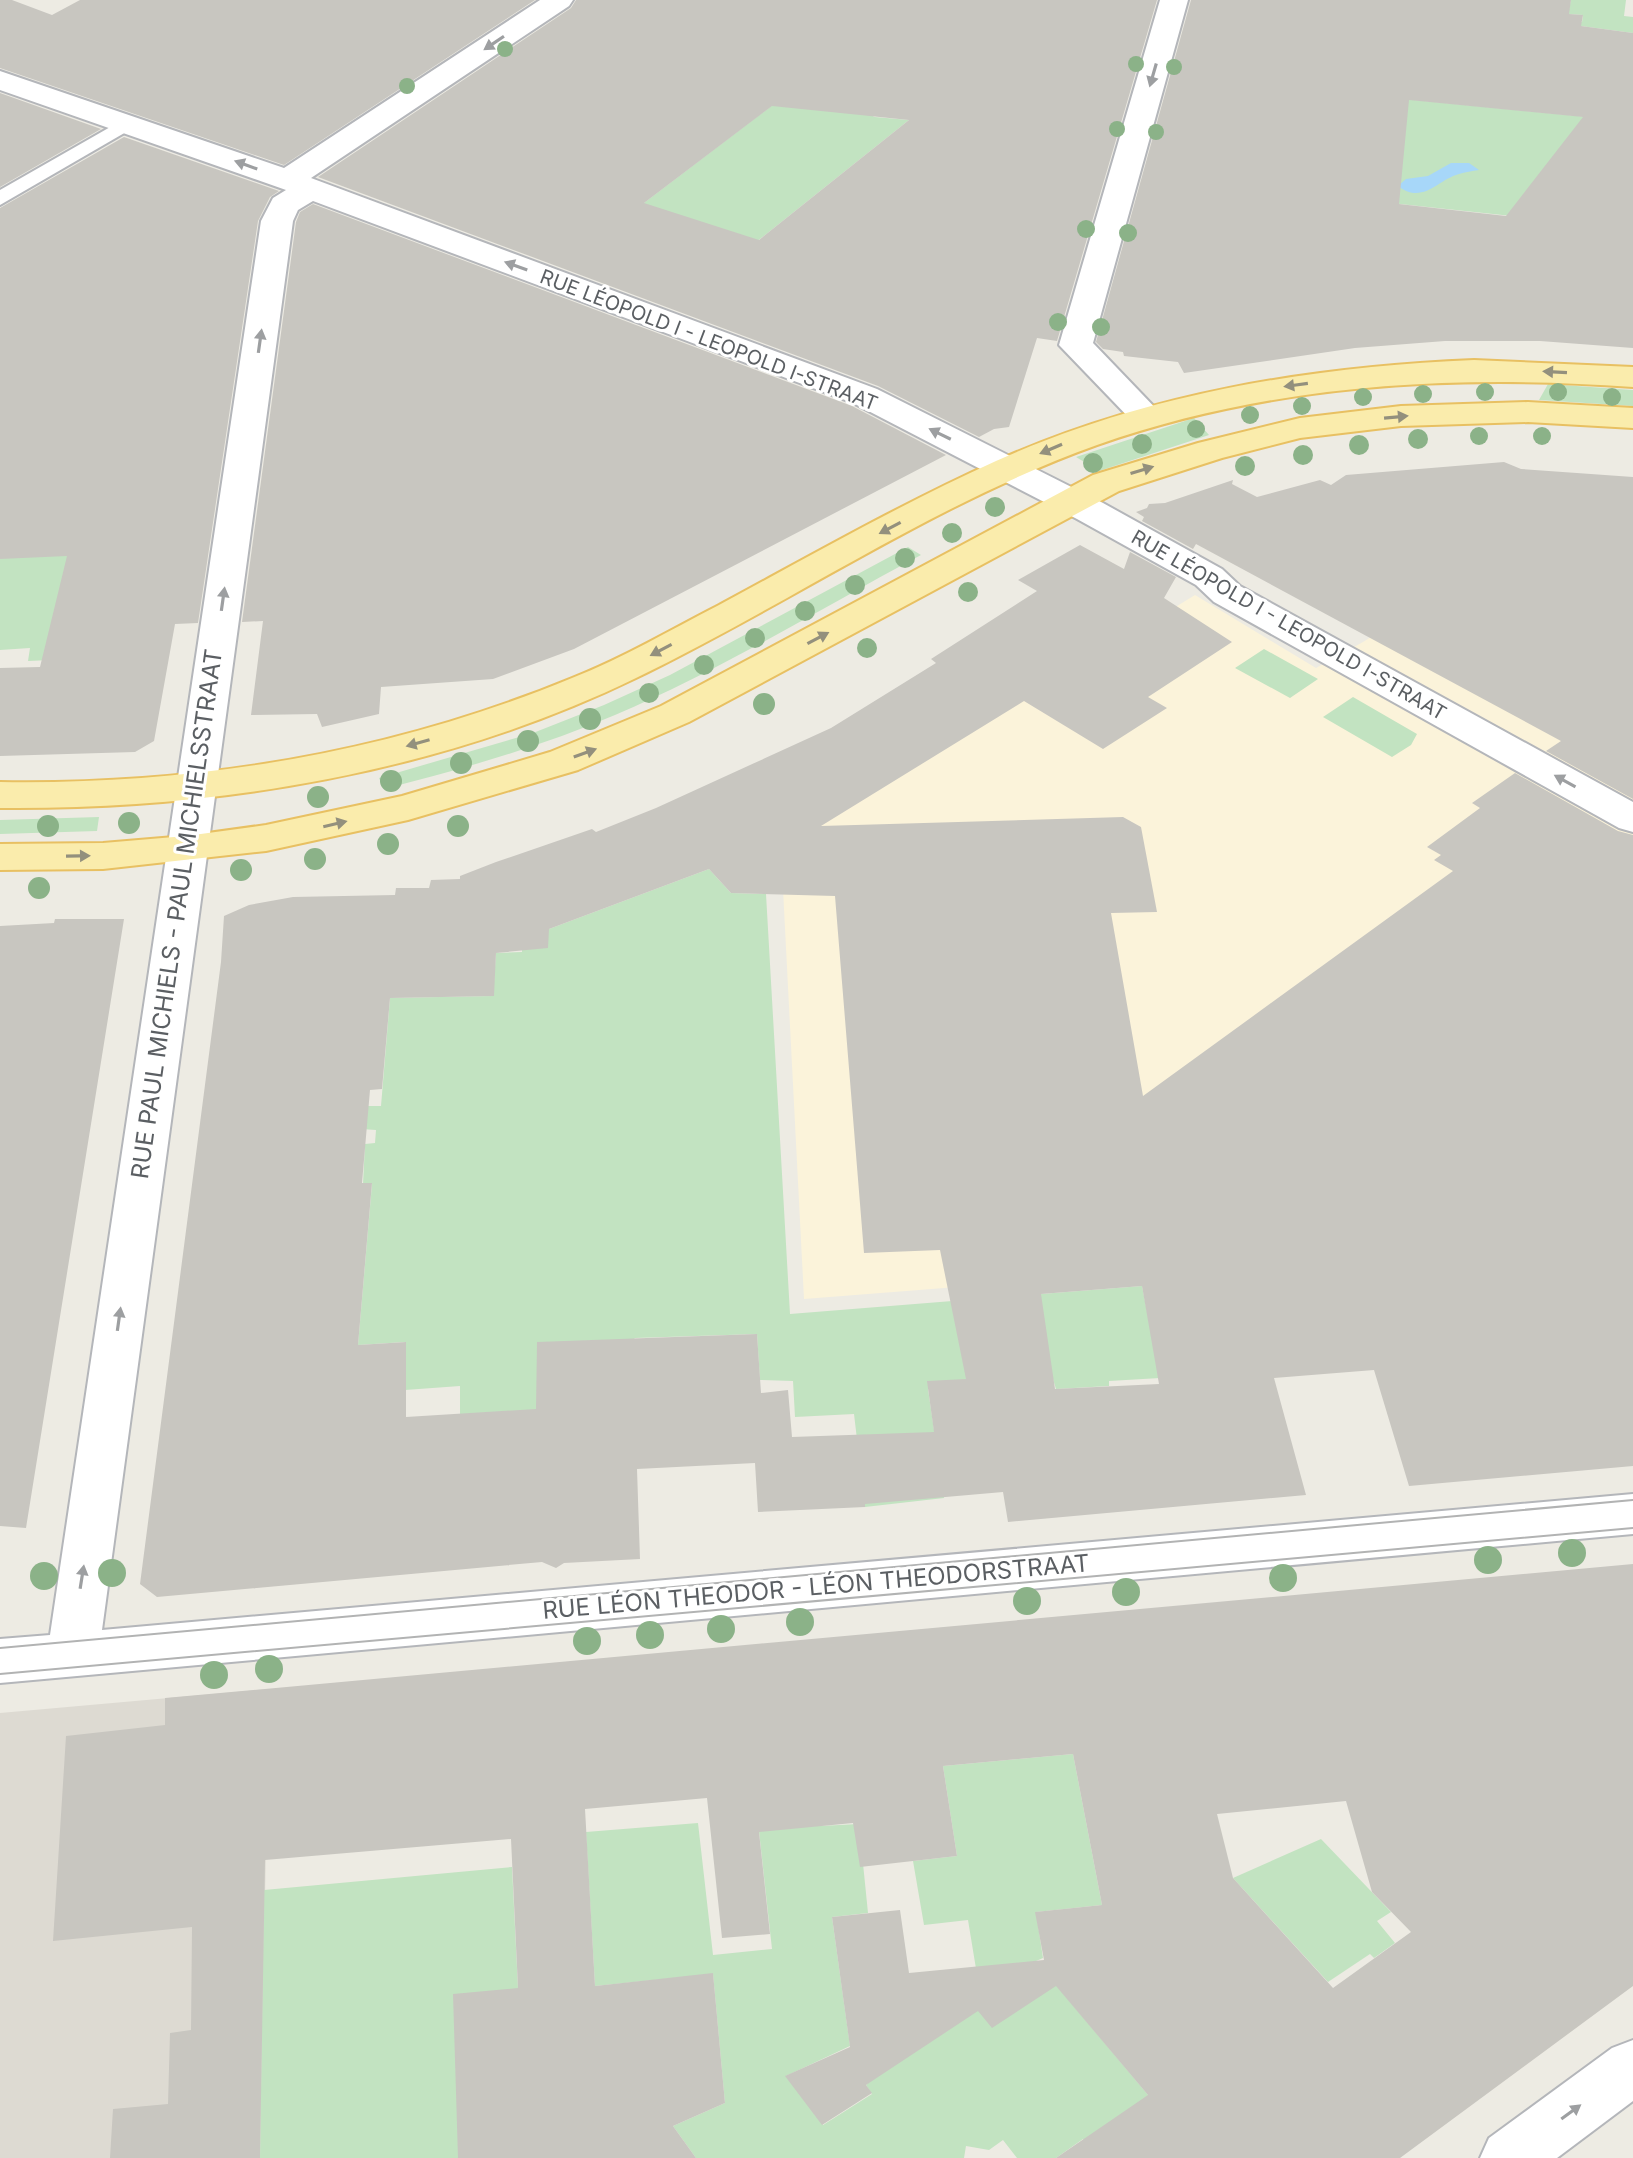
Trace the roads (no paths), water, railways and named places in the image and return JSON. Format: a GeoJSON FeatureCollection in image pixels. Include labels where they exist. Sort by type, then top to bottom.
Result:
{"type":"FeatureCollection","features":[{"type":"Feature","properties":{"kind":"main road"},"geometry":{"type":"LineString","coordinates":[[0,795],[31,797],[196,787],[307,769],[384,752],[485,723],[586,687],[1010,468],[1063,444],[1147,417],[1240,394],[1354,378],[1492,372],[1633,377]]}},
{"type":"Feature","properties":{"kind":"main road"},"geometry":{"type":"LineString","coordinates":[[0,857],[103,856],[266,838],[408,807],[497,783],[613,743],[709,697],[1071,501],[1135,471],[1300,428],[1386,418],[1528,412],[1633,418]]}},
{"type":"Feature","properties":{"kind":"street","name":"RUE PAUL MICHIELS - PAUL MICHIELSSTRAAT"},"geometry":{"type":"LineString","coordinates":[[73,1654],[277,221],[298,185],[559,0]]}},
{"type":"Feature","properties":{"kind":"street"},"geometry":{"type":"LineString","coordinates":[[1147,417],[1076,345],[1174,0]]}},
{"type":"Feature","properties":{"kind":"street","name":"RUE LÉOPOLD I - LEOPOLD I-STRAAT"},"geometry":{"type":"LineString","coordinates":[[0,80],[298,185],[865,396],[1010,468],[1209,577],[1227,594],[1633,819]]}},
{"type":"Feature","properties":{"kind":"street","name":"RUE LÉON THEODOR - LÉON THEODORSTRAAT"},"geometry":{"type":"LineString","coordinates":[[0,1661],[1633,1514]]}},
{"type":"Feature","properties":{"kind":"street"},"geometry":{"type":"LineString","coordinates":[[1510,2158],[1633,2067]]}},
{"type":"Feature","properties":{"kind":"lane"},"geometry":{"type":"LineString","coordinates":[[0,199],[126,124]]}},
{"type":"Feature","properties":{"kind":"water"},"geometry":{"type":"Polygon","coordinates":[[[1451,163],[1469,163],[1479,170],[1451,177],[1422,192],[1407,191],[1398,186],[1406,179],[1428,176],[1451,163]]]}},
{"type":"Feature","properties":{"kind":"tram line"},"geometry":{"type":"LineString","coordinates":[[0,1648],[1633,1500]]}},
{"type":"Feature","properties":{"kind":"tram line"},"geometry":{"type":"LineString","coordinates":[[0,1674],[1633,1528]]}}]}
